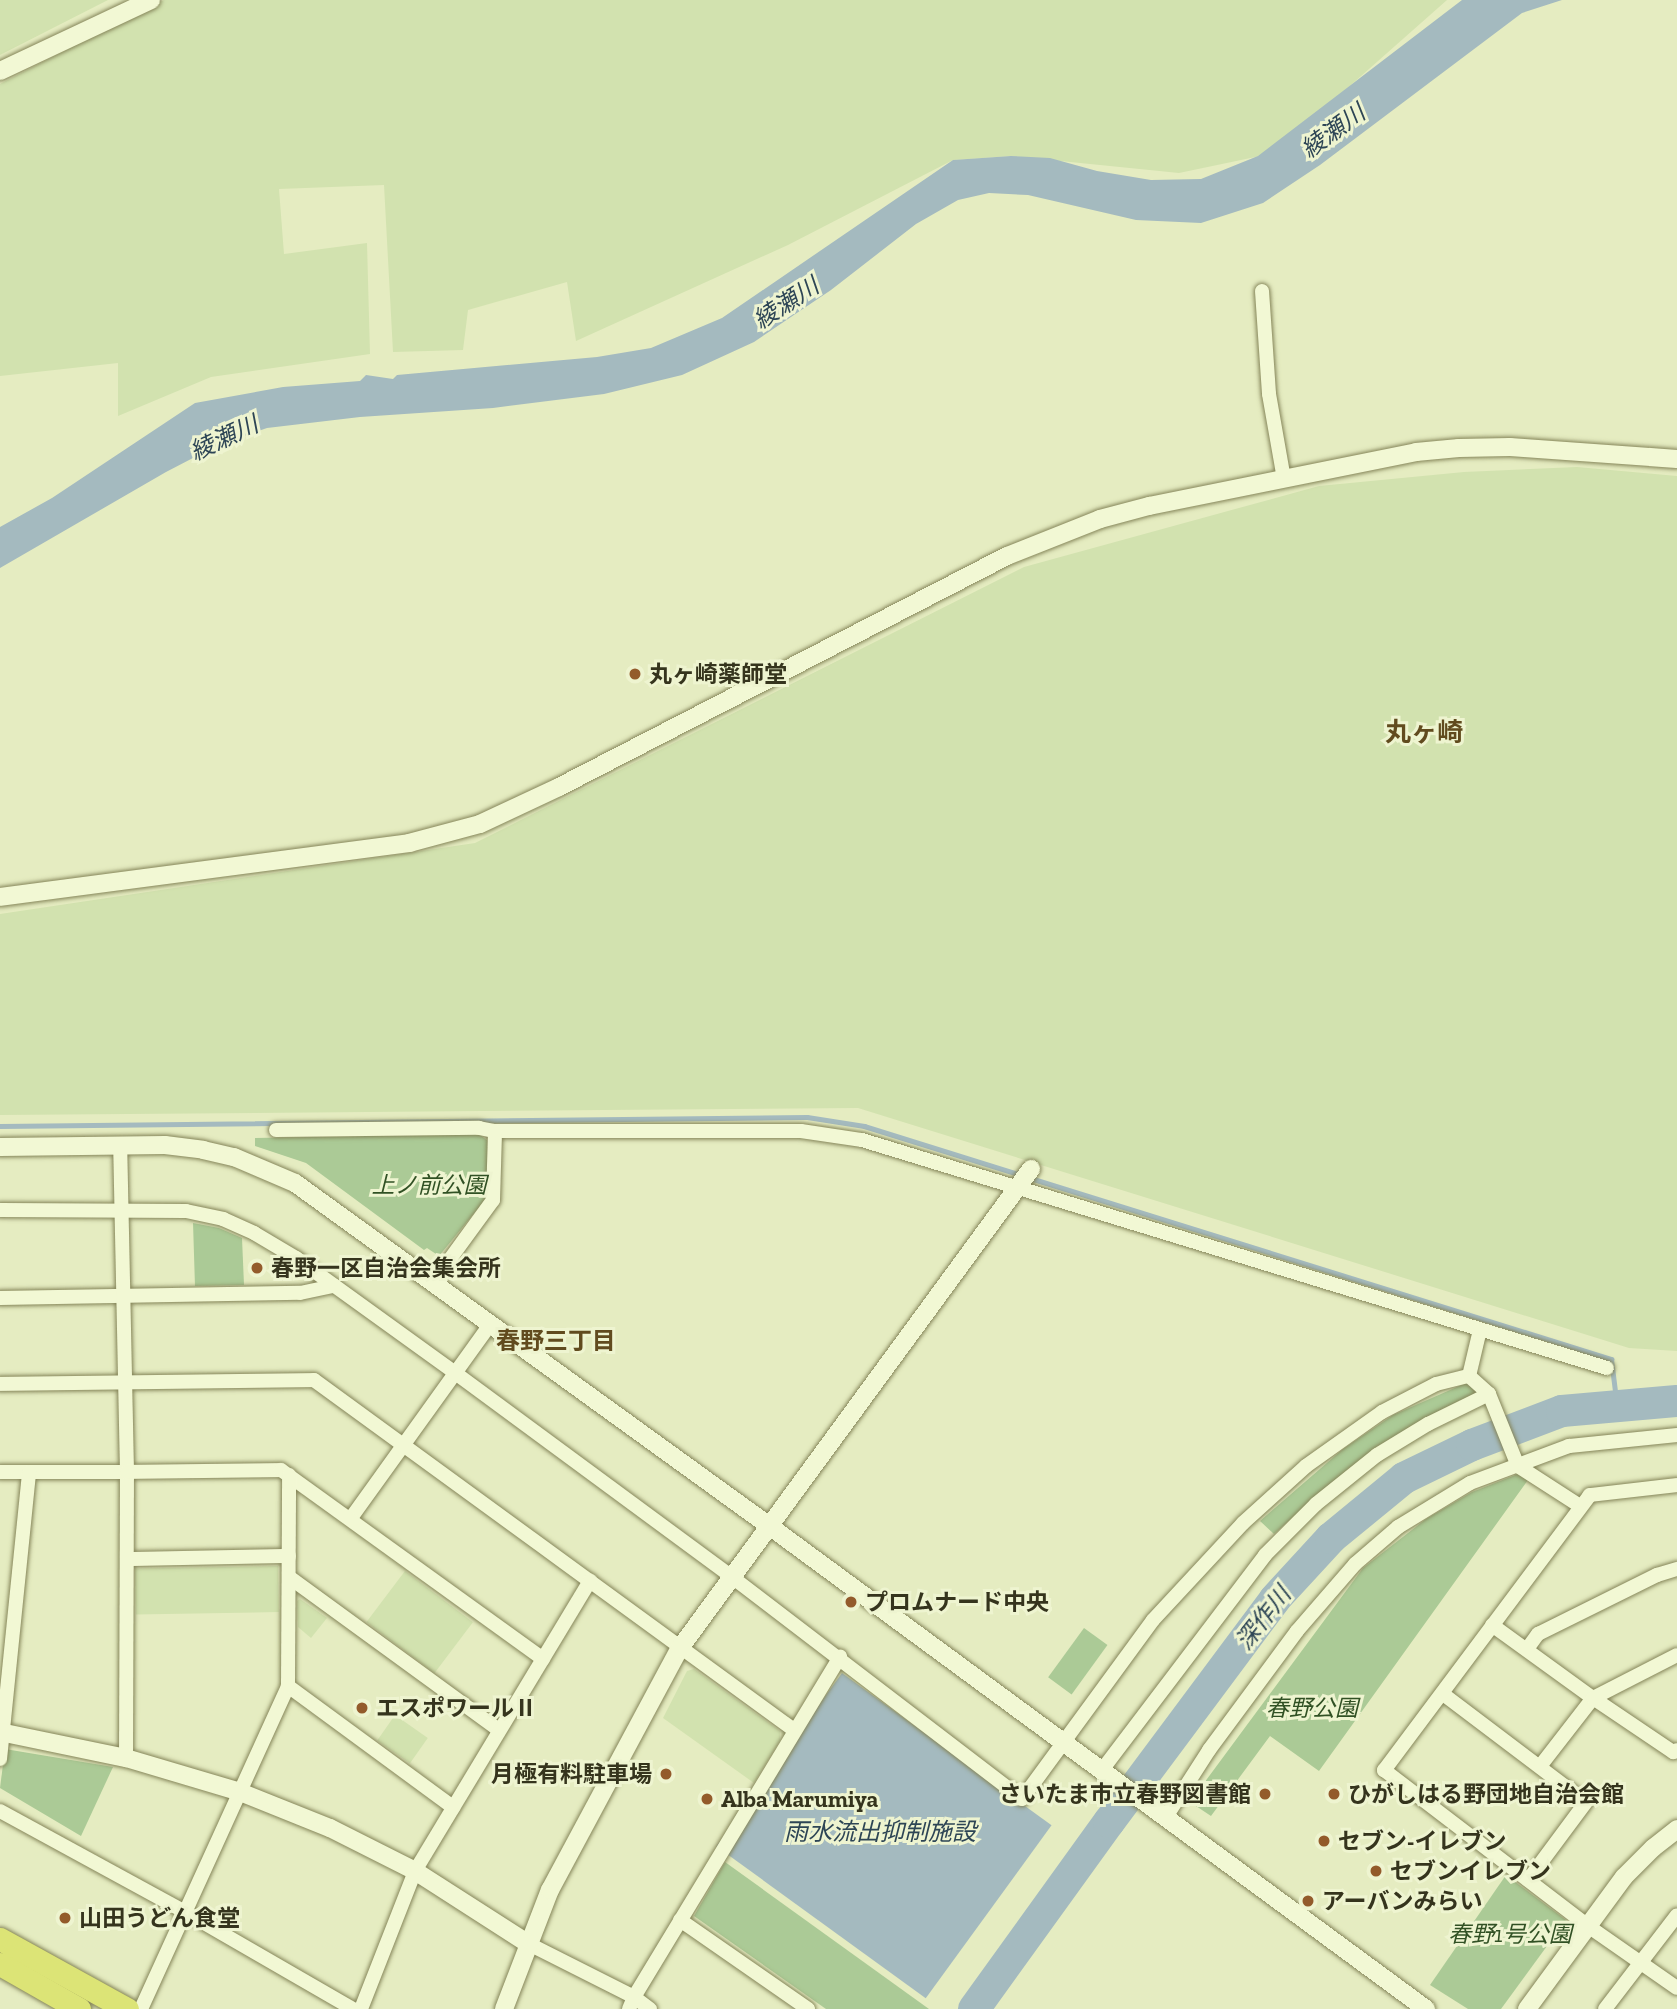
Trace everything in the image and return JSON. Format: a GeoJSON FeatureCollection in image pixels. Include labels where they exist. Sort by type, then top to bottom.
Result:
{"type":"FeatureCollection","features":[{"type":"Feature","properties":{"kind":"highway"},"geometry":{"type":"LineString","coordinates":[[0,1939],[127,2009]]}},
{"type":"Feature","properties":{"kind":"highway"},"geometry":{"type":"LineString","coordinates":[[0,1964],[79,2009]]}},
{"type":"Feature","properties":{"kind":"street"},"geometry":{"type":"LineString","coordinates":[[0,71],[151,0]]}},
{"type":"Feature","properties":{"kind":"street"},"geometry":{"type":"LineString","coordinates":[[1262,291],[1269,394],[1284,479]]}},
{"type":"Feature","properties":{"kind":"street"},"geometry":{"type":"LineString","coordinates":[[0,897],[409,843],[450,834],[513,811],[1007,556],[1100,519],[1149,506],[1416,452],[1459,448],[1510,447],[1677,459]]}},
{"type":"Feature","properties":{"kind":"street"},"geometry":{"type":"LineString","coordinates":[[276,1130],[480,1128],[495,1131],[801,1131],[862,1140],[1607,1368]]}},
{"type":"Feature","properties":{"kind":"street"},"geometry":{"type":"LineString","coordinates":[[434,1281],[493,1200],[495,1131]]}},
{"type":"Feature","properties":{"kind":"street"},"geometry":{"type":"LineString","coordinates":[[120,1145],[127,1472],[126,1758]]}},
{"type":"Feature","properties":{"kind":"street"},"geometry":{"type":"LineString","coordinates":[[0,1147],[120,1145],[203,1150],[267,1170],[295,1183],[434,1281],[1426,2009]]}},
{"type":"Feature","properties":{"kind":"street"},"geometry":{"type":"LineString","coordinates":[[504,2009],[527,1943],[550,1890],[680,1648],[1031,1169]]}},
{"type":"Feature","properties":{"kind":"street"},"geometry":{"type":"LineString","coordinates":[[0,1210],[186,1211],[223,1219],[254,1233],[334,1286],[454,1372],[733,1577],[1022,1799],[1153,1620],[1243,1523],[1306,1466],[1382,1412],[1436,1384],[1469,1376]]}},
{"type":"Feature","properties":{"kind":"street"},"geometry":{"type":"LineString","coordinates":[[0,1298],[300,1293],[334,1286]]}},
{"type":"Feature","properties":{"kind":"street"},"geometry":{"type":"LineString","coordinates":[[351,1518],[491,1323]]}},
{"type":"Feature","properties":{"kind":"street"},"geometry":{"type":"LineString","coordinates":[[1469,1376],[1480,1329]]}},
{"type":"Feature","properties":{"kind":"street"},"geometry":{"type":"LineString","coordinates":[[1469,1376],[1489,1394],[1518,1466],[1580,1506]]}},
{"type":"Feature","properties":{"kind":"street"},"geometry":{"type":"LineString","coordinates":[[0,1384],[314,1380],[794,1730]]}},
{"type":"Feature","properties":{"kind":"street"},"geometry":{"type":"LineString","coordinates":[[1105,1772],[1265,1555],[1316,1504],[1377,1455],[1428,1424],[1489,1394]]}},
{"type":"Feature","properties":{"kind":"street"},"geometry":{"type":"LineString","coordinates":[[1162,1814],[1297,1631],[1355,1564],[1398,1527],[1470,1483],[1569,1446],[1677,1436]]}},
{"type":"Feature","properties":{"kind":"street"},"geometry":{"type":"LineString","coordinates":[[0,1472],[281,1470],[543,1659]]}},
{"type":"Feature","properties":{"kind":"street"},"geometry":{"type":"LineString","coordinates":[[0,1759],[29,1472]]}},
{"type":"Feature","properties":{"kind":"street"},"geometry":{"type":"LineString","coordinates":[[141,2009],[288,1686],[289,1475]]}},
{"type":"Feature","properties":{"kind":"street"},"geometry":{"type":"LineString","coordinates":[[1677,1485],[1590,1495],[1384,1770],[1588,1926],[1677,1988]]}},
{"type":"Feature","properties":{"kind":"street"},"geometry":{"type":"LineString","coordinates":[[127,1559],[289,1556]]}},
{"type":"Feature","properties":{"kind":"street"},"geometry":{"type":"LineString","coordinates":[[1527,1649],[1538,1634],[1657,1575],[1677,1569]]}},
{"type":"Feature","properties":{"kind":"street"},"geometry":{"type":"LineString","coordinates":[[289,1577],[499,1730]]}},
{"type":"Feature","properties":{"kind":"street"},"geometry":{"type":"LineString","coordinates":[[361,2009],[415,1871],[590,1581]]}},
{"type":"Feature","properties":{"kind":"street"},"geometry":{"type":"LineString","coordinates":[[1493,1625],[1673,1752],[1677,1750]]}},
{"type":"Feature","properties":{"kind":"street"},"geometry":{"type":"LineString","coordinates":[[1541,1765],[1594,1698],[1677,1655]]}},
{"type":"Feature","properties":{"kind":"street"},"geometry":{"type":"LineString","coordinates":[[631,2003],[840,1657]]}},
{"type":"Feature","properties":{"kind":"street"},"geometry":{"type":"LineString","coordinates":[[288,1686],[453,1807]]}},
{"type":"Feature","properties":{"kind":"street"},"geometry":{"type":"LineString","coordinates":[[1443,1694],[1541,1765],[1586,1802],[1528,1880]]}},
{"type":"Feature","properties":{"kind":"street"},"geometry":{"type":"LineString","coordinates":[[2,1732],[126,1758],[240,1792],[330,1828],[415,1871],[527,1943],[631,2003],[650,2009]]}},
{"type":"Feature","properties":{"kind":"street"},"geometry":{"type":"LineString","coordinates":[[0,1811],[185,1912],[353,2009]]}},
{"type":"Feature","properties":{"kind":"street"},"geometry":{"type":"LineString","coordinates":[[1527,2009],[1625,1877],[1653,1848],[1677,1829]]}},
{"type":"Feature","properties":{"kind":"street"},"geometry":{"type":"LineString","coordinates":[[1605,2009],[1677,1915]]}},
{"type":"Feature","properties":{"kind":"street"},"geometry":{"type":"LineString","coordinates":[[680,1920],[808,2009]]}},
{"type":"Feature","properties":{"kind":"green space"},"geometry":{"type":"Polygon","coordinates":[[[0,0],[108,0],[0,55],[0,0]]]}},
{"type":"Feature","properties":{"kind":"green space"},"geometry":{"type":"Polygon","coordinates":[[[164,0],[1447,0],[1274,153],[1179,173],[1011,156],[953,160],[788,245],[576,341],[567,282],[468,310],[463,350],[393,352],[384,185],[279,189],[284,254],[367,243],[370,354],[211,377],[118,416],[118,363],[0,376],[0,84],[164,0]]]}},
{"type":"Feature","properties":{"kind":"green space"},"geometry":{"type":"Polygon","coordinates":[[[1577,467],[1677,476],[1677,1351],[1629,1348],[858,1108],[0,1115],[0,914],[475,843],[1024,567],[1319,486],[1464,472],[1577,467]]]}},
{"type":"Feature","properties":{"kind":"green space","name":"上ノ前公園"},"geometry":{"type":"Polygon","coordinates":[[[479,1134],[488,1141],[489,1195],[439,1256],[427,1248],[424,1250],[306,1163],[255,1146],[255,1138],[479,1134]]]}},
{"type":"Feature","properties":{"kind":"green space"},"geometry":{"type":"Polygon","coordinates":[[[193,1223],[219,1228],[242,1238],[244,1285],[195,1286],[193,1223]]]}},
{"type":"Feature","properties":{"kind":"green space"},"geometry":{"type":"Polygon","coordinates":[[[1466,1383],[1478,1393],[1311,1501],[1274,1534],[1260,1521],[1343,1449],[1393,1415],[1466,1383]]]}},
{"type":"Feature","properties":{"kind":"green space","name":"春野公園"},"geometry":{"type":"Polygon","coordinates":[[[1518,1474],[1528,1480],[1319,1771],[1270,1736],[1211,1816],[1190,1802],[1363,1568],[1426,1519],[1472,1492],[1518,1474]]]}},
{"type":"Feature","properties":{"kind":"green space"},"geometry":{"type":"Polygon","coordinates":[[[278,1566],[279,1612],[136,1614],[135,1568],[278,1566]]]}},
{"type":"Feature","properties":{"kind":"green space"},"geometry":{"type":"Polygon","coordinates":[[[405,1571],[473,1622],[434,1673],[366,1622],[405,1571]]]}},
{"type":"Feature","properties":{"kind":"green space"},"geometry":{"type":"Polygon","coordinates":[[[300,1599],[327,1618],[311,1638],[298,1627],[297,1601],[300,1599]]]}},
{"type":"Feature","properties":{"kind":"green space"},"geometry":{"type":"Polygon","coordinates":[[[1084,1628],[1107,1645],[1072,1694],[1048,1677],[1084,1628]]]}},
{"type":"Feature","properties":{"kind":"green space"},"geometry":{"type":"Polygon","coordinates":[[[694,1669],[780,1731],[780,1741],[754,1783],[663,1718],[687,1671],[694,1669]]]}},
{"type":"Feature","properties":{"kind":"green space"},"geometry":{"type":"Polygon","coordinates":[[[395,1715],[428,1738],[410,1763],[377,1740],[395,1715]]]}},
{"type":"Feature","properties":{"kind":"green space"},"geometry":{"type":"Polygon","coordinates":[[[5,1749],[113,1767],[81,1836],[0,1788],[5,1749]]]}},
{"type":"Feature","properties":{"kind":"green space"},"geometry":{"type":"Polygon","coordinates":[[[725,1862],[929,2009],[826,2009],[694,1916],[725,1862]]]}},
{"type":"Feature","properties":{"kind":"green space","name":"春野1号公園"},"geometry":{"type":"Polygon","coordinates":[[[1506,1875],[1566,1920],[1501,2009],[1468,2009],[1430,1985],[1506,1875]]]}},
{"type":"Feature","properties":{"kind":"water","name":"綾瀬川"},"geometry":{"type":"Polygon","coordinates":[[[1462,0],[1562,0],[1522,13],[1320,165],[1263,203],[1201,223],[1136,220],[1028,195],[989,193],[958,200],[916,224],[831,290],[754,342],[682,375],[604,394],[493,408],[360,417],[267,428],[218,445],[166,472],[0,568],[0,527],[52,498],[195,403],[283,387],[360,381],[366,375],[393,379],[397,375],[597,357],[651,348],[722,318],[953,160],[1011,156],[1050,158],[1097,171],[1151,180],[1201,179],[1258,156],[1462,0]]]}},
{"type":"Feature","properties":{"kind":"water","name":"雨水流出抑制施設"},"geometry":{"type":"Polygon","coordinates":[[[842,1673],[1052,1825],[926,1998],[716,1846],[842,1673]]]}},
{"type":"Feature","properties":{"kind":"waterway"},"geometry":{"type":"LineString","coordinates":[[0,1126],[807,1117],[864,1126],[1021,1175]]}},
{"type":"Feature","properties":{"kind":"waterway"},"geometry":{"type":"LineString","coordinates":[[1030,1178],[1611,1359],[1617,1407]]}},
{"type":"Feature","properties":{"kind":"waterway","name":"深作川"},"geometry":{"type":"LineString","coordinates":[[974,2009],[1275,1599],[1331,1538],[1404,1478],[1472,1445],[1562,1411],[1677,1401]]}},
{"type":"Feature","properties":{"kind":"place","name":"丸ヶ崎薬師堂"},"geometry":{"type":"Point","coordinates":[635,674]}},
{"type":"Feature","properties":{"kind":"place","name":"春野一区自治会集会所"},"geometry":{"type":"Point","coordinates":[257,1268]}},
{"type":"Feature","properties":{"kind":"place","name":"プロムナード中央"},"geometry":{"type":"Point","coordinates":[851,1602]}},
{"type":"Feature","properties":{"kind":"place","name":"エスポワールⅡ"},"geometry":{"type":"Point","coordinates":[362,1708]}},
{"type":"Feature","properties":{"kind":"place","name":"月極有料駐車場"},"geometry":{"type":"Point","coordinates":[666,1774]}},
{"type":"Feature","properties":{"kind":"place","name":"さいたま市立春野図書館"},"geometry":{"type":"Point","coordinates":[1265,1794]}},
{"type":"Feature","properties":{"kind":"place","name":"ひがしはる野団地自治会館"},"geometry":{"type":"Point","coordinates":[1334,1794]}},
{"type":"Feature","properties":{"kind":"place","name":"Alba Marumiya"},"geometry":{"type":"Point","coordinates":[707,1799]}},
{"type":"Feature","properties":{"kind":"place","name":"セブン-イレブン"},"geometry":{"type":"Point","coordinates":[1324,1841]}},
{"type":"Feature","properties":{"kind":"place","name":"セブンイレブン"},"geometry":{"type":"Point","coordinates":[1376,1871]}},
{"type":"Feature","properties":{"kind":"place","name":"アーバンみらい"},"geometry":{"type":"Point","coordinates":[1308,1901]}},
{"type":"Feature","properties":{"kind":"place","name":"山田うどん食堂"},"geometry":{"type":"Point","coordinates":[65,1918]}},
{"type":"Feature","properties":{"kind":"district","name":"丸ヶ崎"},"geometry":{"type":"Point","coordinates":[1424,733]}},
{"type":"Feature","properties":{"kind":"district","name":"春野三丁目"},"geometry":{"type":"Point","coordinates":[556,1341]}}]}
